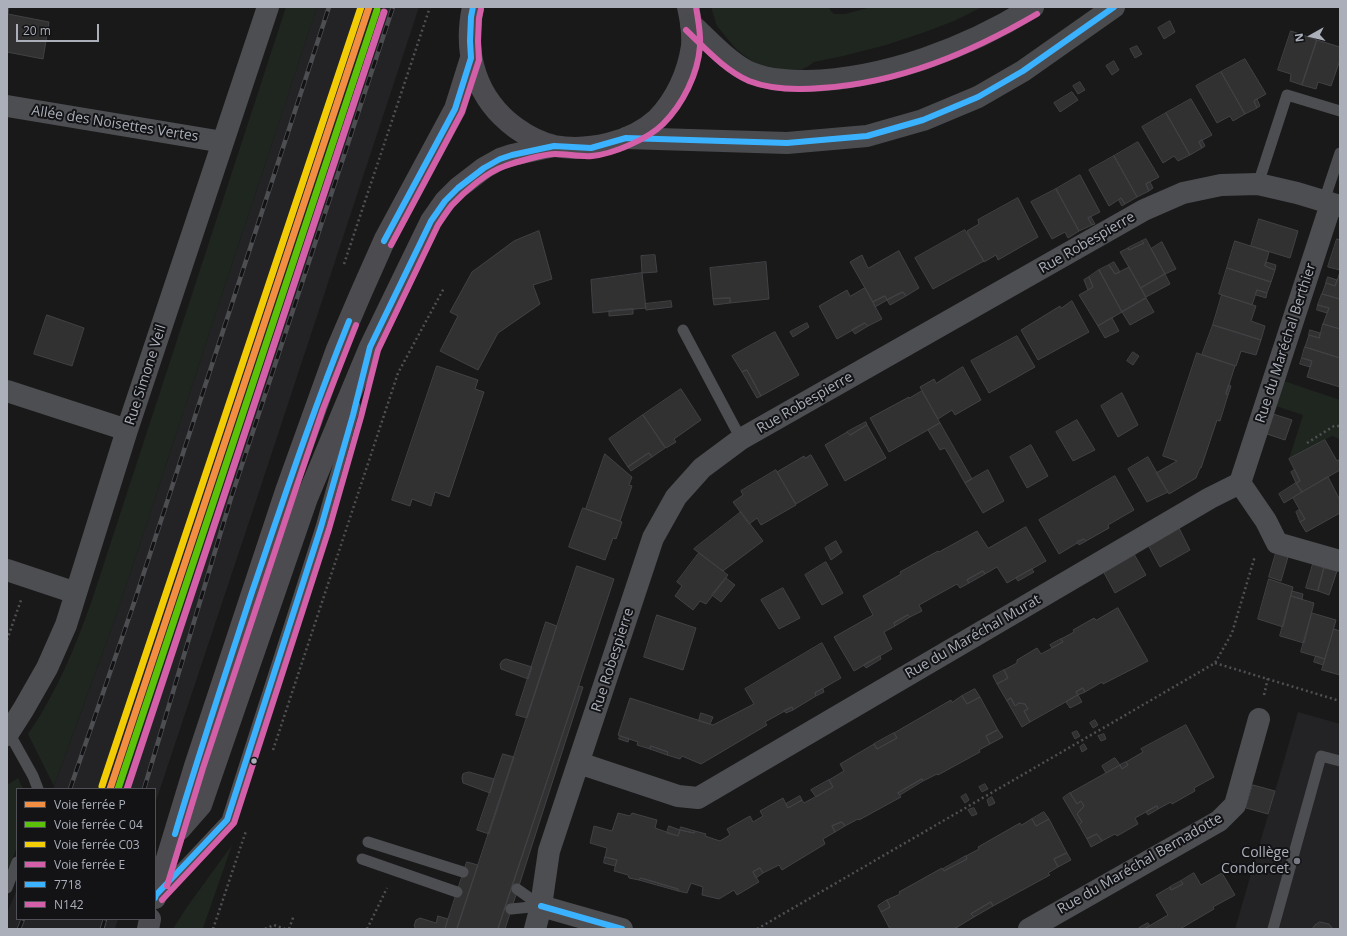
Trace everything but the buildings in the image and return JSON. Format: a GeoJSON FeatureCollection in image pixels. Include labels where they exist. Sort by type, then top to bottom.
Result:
{"type":"FeatureCollection","features":[{"type":"Feature","properties":{"kind":"highway"},"geometry":{"type":"LineString","coordinates":[[690,16],[725,55],[747,71],[762,77],[781,80],[823,80],[849,78],[927,58],[986,32],[1032,7]]}},
{"type":"Feature","properties":{"kind":"highway"},"geometry":{"type":"LineString","coordinates":[[626,138],[787,143],[867,136],[923,120],[978,97],[1023,71],[1114,7]]}},
{"type":"Feature","properties":{"kind":"main road"},"geometry":{"type":"LineString","coordinates":[[473,7],[470,41],[471,58],[478,81],[486,98],[507,121],[521,132],[536,140],[554,146],[576,148],[591,148],[626,138],[643,129],[657,119],[680,86],[689,64],[692,45],[690,16]]}},
{"type":"Feature","properties":{"kind":"main road"},"geometry":{"type":"LineString","coordinates":[[156,893],[202,743],[286,491],[337,349],[385,238],[455,108],[471,58]]}},
{"type":"Feature","properties":{"kind":"main road"},"geometry":{"type":"LineString","coordinates":[[175,834],[201,805],[307,498],[370,347],[432,221],[446,201],[458,188],[484,168],[500,159],[512,155],[554,146]]}},
{"type":"Feature","properties":{"kind":"street","name":"Rue Simone Veil"},"geometry":{"type":"LineString","coordinates":[[8,734],[47,668],[66,625],[93,543],[127,430],[268,7]]}},
{"type":"Feature","properties":{"kind":"street","name":"Allée des Noisettes Vertes"},"geometry":{"type":"LineString","coordinates":[[7,106],[223,142]]}},
{"type":"Feature","properties":{"kind":"street","name":"Rue Robespierre"},"geometry":{"type":"LineString","coordinates":[[535,929],[541,906],[550,851],[653,538],[676,497],[702,468],[741,439],[1144,210],[1183,193],[1221,185],[1258,184],[1296,193],[1332,204]]}},
{"type":"Feature","properties":{"kind":"street","name":"Rue du Maréchal Berthier"},"geometry":{"type":"LineString","coordinates":[[1240,483],[1332,204]]}},
{"type":"Feature","properties":{"kind":"street"},"geometry":{"type":"LineString","coordinates":[[7,391],[127,430]]}},
{"type":"Feature","properties":{"kind":"street"},"geometry":{"type":"LineString","coordinates":[[1240,483],[1266,521],[1278,543],[1340,561]]}},
{"type":"Feature","properties":{"kind":"street","name":"Rue du Maréchal Murat"},"geometry":{"type":"LineString","coordinates":[[579,763],[678,796],[698,798],[1210,498],[1240,483]]}},
{"type":"Feature","properties":{"kind":"street"},"geometry":{"type":"LineString","coordinates":[[7,570],[76,592]]}},
{"type":"Feature","properties":{"kind":"street","name":"Rue du Maréchal Bernadotte"},"geometry":{"type":"LineString","coordinates":[[1029,929],[1219,821],[1235,805],[1259,719]]}},
{"type":"Feature","properties":{"kind":"street"},"geometry":{"type":"LineString","coordinates":[[541,906],[622,929]]}},
{"type":"Feature","properties":{"kind":"lane"},"geometry":{"type":"LineString","coordinates":[[1258,184],[1287,95],[1340,111]]}},
{"type":"Feature","properties":{"kind":"lane"},"geometry":{"type":"LineString","coordinates":[[1332,204],[1340,153]]}},
{"type":"Feature","properties":{"kind":"lane"},"geometry":{"type":"LineString","coordinates":[[683,330],[741,439]]}},
{"type":"Feature","properties":{"kind":"lane"},"geometry":{"type":"LineString","coordinates":[[156,895],[227,820],[321,528],[353,415],[370,347]]}},
{"type":"Feature","properties":{"kind":"lane"},"geometry":{"type":"LineString","coordinates":[[8,734],[33,776],[38,788]]}},
{"type":"Feature","properties":{"kind":"lane"},"geometry":{"type":"LineString","coordinates":[[1273,929],[1321,756],[1340,761]]}},
{"type":"Feature","properties":{"kind":"lane"},"geometry":{"type":"LineString","coordinates":[[368,842],[463,872]]}},
{"type":"Feature","properties":{"kind":"lane"},"geometry":{"type":"LineString","coordinates":[[362,859],[457,892]]}},
{"type":"Feature","properties":{"kind":"lane"},"geometry":{"type":"LineString","coordinates":[[7,888],[16,865]]}},
{"type":"Feature","properties":{"kind":"lane"},"geometry":{"type":"LineString","coordinates":[[517,889],[541,906]]}},
{"type":"Feature","properties":{"kind":"lane"},"geometry":{"type":"LineString","coordinates":[[511,909],[541,906]]}},
{"type":"Feature","properties":{"kind":"path"},"geometry":{"type":"LineString","coordinates":[[271,754],[398,373],[444,288]]}},
{"type":"Feature","properties":{"kind":"path"},"geometry":{"type":"LineString","coordinates":[[1306,443],[1334,426],[1340,426]]}},
{"type":"Feature","properties":{"kind":"path"},"geometry":{"type":"LineString","coordinates":[[757,929],[1215,663],[1232,633],[1266,521]]}},
{"type":"Feature","properties":{"kind":"path"},"geometry":{"type":"LineString","coordinates":[[7,640],[29,577]]}},
{"type":"Feature","properties":{"kind":"path"},"geometry":{"type":"LineString","coordinates":[[1215,663],[1340,701]]}},
{"type":"Feature","properties":{"kind":"path"},"geometry":{"type":"LineString","coordinates":[[213,929],[246,830]]}},
{"type":"Feature","properties":{"kind":"path"},"geometry":{"type":"LineString","coordinates":[[367,929],[395,871]]}},
{"type":"Feature","properties":{"kind":"path"},"geometry":{"type":"LineString","coordinates":[[289,929],[294,915]]}},
{"type":"Feature","properties":{"kind":"path"},"geometry":{"type":"LineString","coordinates":[[265,929],[274,925],[285,929]]}},
{"type":"Feature","properties":{"kind":"shaded area"},"geometry":{"type":"Polygon","coordinates":[[[286,7],[317,7],[116,616],[54,786],[28,734],[57,686],[92,600],[286,7]]]}},
{"type":"Feature","properties":{"kind":"shaded area"},"geometry":{"type":"Polygon","coordinates":[[[317,7],[419,7],[156,801],[156,788],[53,788],[116,616],[317,7]]]}},
{"type":"Feature","properties":{"kind":"shaded area"},"geometry":{"type":"Polygon","coordinates":[[[711,7],[829,7],[834,14],[845,14],[871,7],[982,7],[954,21],[886,45],[814,62],[797,72],[786,72],[757,65],[736,49],[717,26],[711,7]]]}},
{"type":"Feature","properties":{"kind":"shaded area"},"geometry":{"type":"Polygon","coordinates":[[[1284,381],[1340,400],[1340,439],[1332,436],[1289,459],[1303,415],[1276,406],[1284,381]]]}},
{"type":"Feature","properties":{"kind":"shaded area","name":"Collège Condorcet"},"geometry":{"type":"Polygon","coordinates":[[[1298,712],[1340,724],[1340,929],[1235,929],[1298,712]]]}},
{"type":"Feature","properties":{"kind":"shaded area"},"geometry":{"type":"Polygon","coordinates":[[[18,778],[23,788],[16,788],[16,850],[7,873],[7,785],[18,778]]]}},
{"type":"Feature","properties":{"kind":"shaded area"},"geometry":{"type":"Polygon","coordinates":[[[232,845],[203,928],[173,929],[187,907],[232,845]]]}},
{"type":"Feature","properties":{"kind":"shaded area"},"geometry":{"type":"Polygon","coordinates":[[[16,891],[16,920],[118,920],[115,929],[7,929],[7,913],[16,891]]]}},
{"type":"Feature","properties":{"kind":"railway"},"geometry":{"type":"LineString","coordinates":[[70,788],[135,600],[329,7]]}},
{"type":"Feature","properties":{"kind":"railway"},"geometry":{"type":"LineString","coordinates":[[144,788],[231,498],[393,7]]}},
{"type":"Feature","properties":{"kind":"railway"},"geometry":{"type":"LineString","coordinates":[[19,929],[23,920]]}},
{"type":"Feature","properties":{"kind":"railway"},"geometry":{"type":"LineString","coordinates":[[102,929],[105,920]]}},
{"type":"Feature","properties":{"kind":"rail line","name":"C03"},"geometry":{"type":"LineString","coordinates":[[102,786],[361,7]]}},
{"type":"Feature","properties":{"kind":"rail line","name":"P"},"geometry":{"type":"LineString","coordinates":[[110,788],[369,7]]}},
{"type":"Feature","properties":{"kind":"rail line","name":"E"},"geometry":{"type":"LineString","coordinates":[[127,788],[384,12]]}},
{"type":"Feature","properties":{"kind":"transit line","name":"7718"},"geometry":{"type":"LineString","coordinates":[[384,241],[455,109],[471,58],[470,41],[473,7]]}},
{"type":"Feature","properties":{"kind":"transit line","name":"N142"},"geometry":{"type":"LineString","coordinates":[[162,900],[234,823],[329,529],[361,417],[378,350],[438,225],[446,212],[463,194],[477,182],[498,169],[523,160],[550,154],[587,156],[600,155],[630,145],[657,130],[677,107],[693,78],[699,57],[700,41],[696,7]]}},
{"type":"Feature","properties":{"kind":"transit line","name":"7718"},"geometry":{"type":"LineString","coordinates":[[156,895],[227,820],[321,527],[353,415],[370,347],[431,221],[445,201],[458,188],[484,168],[500,159],[554,146],[591,148],[626,138],[787,143],[867,136],[923,120],[978,97],[1023,71],[1114,7]]}},
{"type":"Feature","properties":{"kind":"transit line","name":"N142"},"geometry":{"type":"LineString","coordinates":[[391,245],[462,112],[479,60],[478,41],[481,9]]}},
{"type":"Feature","properties":{"kind":"transit line"},"geometry":{"type":"LineString","coordinates":[[118,788],[377,10]]}},
{"type":"Feature","properties":{"kind":"transit line","name":"N142"},"geometry":{"type":"LineString","coordinates":[[686,30],[723,65],[749,81],[776,88],[812,89],[850,85],[906,73],[960,53],[1037,14]]}},
{"type":"Feature","properties":{"kind":"transit line","name":"7718"},"geometry":{"type":"LineString","coordinates":[[175,834],[252,592],[311,422],[349,321]]}},
{"type":"Feature","properties":{"kind":"transit line","name":"N142"},"geometry":{"type":"LineString","coordinates":[[167,886],[203,768],[294,494],[323,409],[356,325]]}},
{"type":"Feature","properties":{"kind":"transit line","name":"7718"},"geometry":{"type":"LineString","coordinates":[[541,906],[622,929]]}},
{"type":"Feature","properties":{"kind":"place","name":"Collège Condorcet"},"geometry":{"type":"Point","coordinates":[1297,861]}}]}
